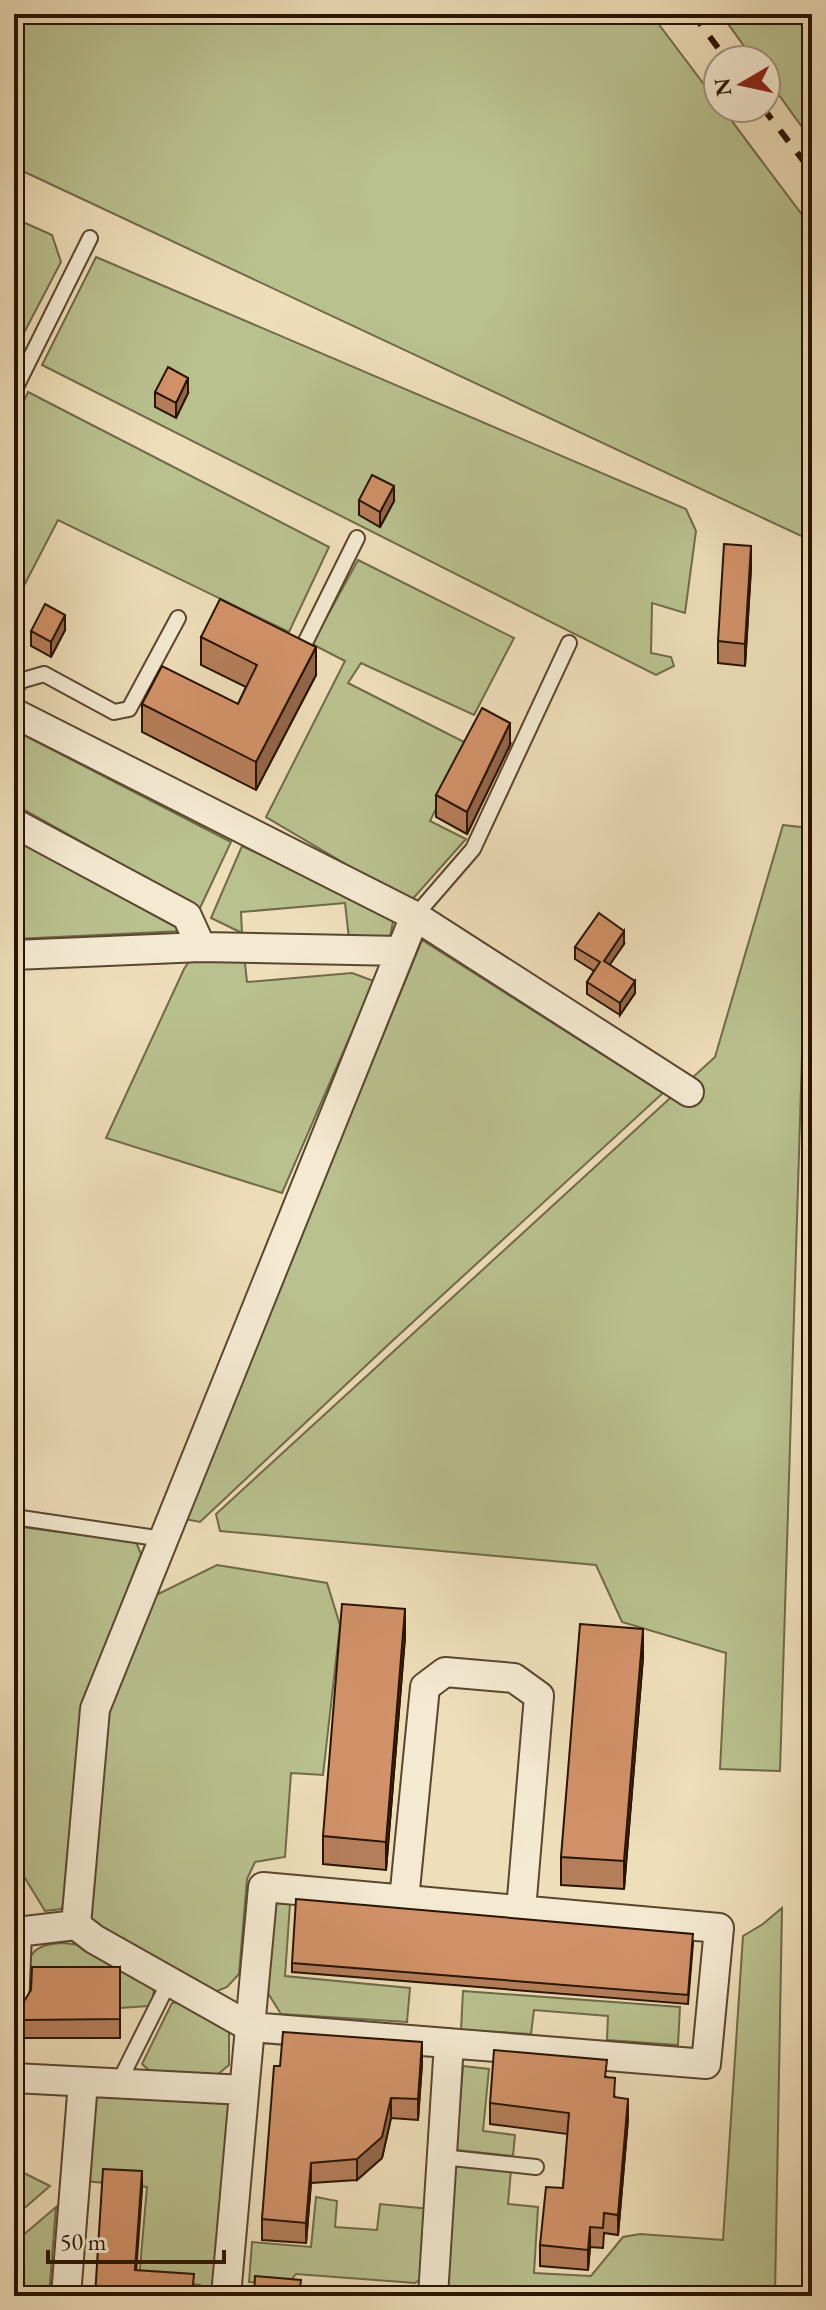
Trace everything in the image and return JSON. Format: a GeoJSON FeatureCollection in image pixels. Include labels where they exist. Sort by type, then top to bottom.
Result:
{"type":"FeatureCollection","features":[{"type":"Feature","properties":{"kind":"street"},"geometry":{"type":"LineString","coordinates":[[14,713],[415,916],[689,1092]]}},
{"type":"Feature","properties":{"kind":"street"},"geometry":{"type":"LineString","coordinates":[[14,823],[187,916],[201,947]]}},
{"type":"Feature","properties":{"kind":"street"},"geometry":{"type":"LineString","coordinates":[[76,1925],[95,1709],[415,916]]}},
{"type":"Feature","properties":{"kind":"street"},"geometry":{"type":"LineString","coordinates":[[14,955],[201,947],[401,951]]}},
{"type":"Feature","properties":{"kind":"street"},"geometry":{"type":"LineString","coordinates":[[404,1900],[425,1687],[445,1672],[514,1678],[539,1696],[521,1910]]}},
{"type":"Feature","properties":{"kind":"street"},"geometry":{"type":"LineString","coordinates":[[14,2007],[16,1929],[76,1925],[94,1939],[250,2027],[706,2064],[719,1928],[263,1887],[250,2027],[244,2090],[226,2296]]}},
{"type":"Feature","properties":{"kind":"street"},"geometry":{"type":"LineString","coordinates":[[433,2296],[449,2043]]}},
{"type":"Feature","properties":{"kind":"street"},"geometry":{"type":"LineString","coordinates":[[14,2078],[244,2090]]}},
{"type":"Feature","properties":{"kind":"street"},"geometry":{"type":"LineString","coordinates":[[66,2296],[83,2082]]}},
{"type":"Feature","properties":{"kind":"lane"},"geometry":{"type":"LineString","coordinates":[[14,391],[90,238]]}},
{"type":"Feature","properties":{"kind":"lane"},"geometry":{"type":"LineString","coordinates":[[300,653],[357,538]]}},
{"type":"Feature","properties":{"kind":"lane"},"geometry":{"type":"LineString","coordinates":[[14,693],[20,681],[44,674],[114,712],[129,709],[178,618]]}},
{"type":"Feature","properties":{"kind":"lane"},"geometry":{"type":"LineString","coordinates":[[415,916],[473,849],[569,643]]}},
{"type":"Feature","properties":{"kind":"lane"},"geometry":{"type":"LineString","coordinates":[[14,1517],[163,1539]]}},
{"type":"Feature","properties":{"kind":"lane"},"geometry":{"type":"LineString","coordinates":[[118,2084],[169,1982]]}},
{"type":"Feature","properties":{"kind":"lane"},"geometry":{"type":"LineString","coordinates":[[442,2157],[536,2167]]}},
{"type":"Feature","properties":{"kind":"green space"},"geometry":{"type":"Polygon","coordinates":[[[14,14],[651,14],[702,82],[702,124],[734,124],[812,228],[812,541],[14,167],[14,14]]]}},
{"type":"Feature","properties":{"kind":"green space"},"geometry":{"type":"Polygon","coordinates":[[[721,14],[812,14],[812,141],[782,99],[782,44],[743,44],[721,14]]]}},
{"type":"Feature","properties":{"kind":"green space"},"geometry":{"type":"Polygon","coordinates":[[[14,218],[52,235],[61,262],[14,352],[14,218]]]}},
{"type":"Feature","properties":{"kind":"green space"},"geometry":{"type":"Polygon","coordinates":[[[96,257],[686,509],[696,531],[685,613],[652,603],[651,653],[671,657],[674,666],[656,675],[42,365],[96,257]]]}},
{"type":"Feature","properties":{"kind":"green space"},"geometry":{"type":"Polygon","coordinates":[[[28,392],[329,547],[289,632],[58,520],[14,605],[14,423],[28,392]]]}},
{"type":"Feature","properties":{"kind":"green space"},"geometry":{"type":"Polygon","coordinates":[[[358,560],[514,638],[474,715],[361,663],[348,683],[468,744],[430,821],[466,839],[410,902],[266,817],[345,661],[312,644],[358,560]]]}},
{"type":"Feature","properties":{"kind":"green space"},"geometry":{"type":"Polygon","coordinates":[[[14,730],[231,842],[200,908],[14,804],[14,730]]]}},
{"type":"Feature","properties":{"kind":"green space"},"geometry":{"type":"Polygon","coordinates":[[[783,825],[809,828],[780,1771],[720,1769],[726,1653],[622,1622],[596,1565],[220,1531],[216,1514],[715,1057],[783,825]]]}},
{"type":"Feature","properties":{"kind":"green space"},"geometry":{"type":"Polygon","coordinates":[[[14,838],[183,931],[14,939],[14,838]]]}},
{"type":"Feature","properties":{"kind":"green space"},"geometry":{"type":"Polygon","coordinates":[[[242,846],[394,917],[390,937],[349,939],[345,903],[241,912],[242,933],[211,918],[242,846]]]}},
{"type":"Feature","properties":{"kind":"green space"},"geometry":{"type":"Polygon","coordinates":[[[422,940],[663,1093],[200,1522],[185,1519],[422,940]]]}},
{"type":"Feature","properties":{"kind":"green space"},"geometry":{"type":"Polygon","coordinates":[[[244,954],[247,982],[352,973],[374,981],[282,1193],[106,1138],[192,957],[244,954]]]}},
{"type":"Feature","properties":{"kind":"green space"},"geometry":{"type":"Polygon","coordinates":[[[14,1526],[136,1542],[141,1554],[90,1687],[71,1888],[61,1909],[45,1911],[14,1860],[14,1526]]]}},
{"type":"Feature","properties":{"kind":"green space"},"geometry":{"type":"Polygon","coordinates":[[[217,1565],[327,1583],[340,1625],[323,1775],[291,1773],[285,1857],[255,1862],[247,1879],[239,1974],[227,1987],[215,1992],[93,1928],[88,1913],[107,1713],[148,1599],[217,1565]]]}},
{"type":"Feature","properties":{"kind":"green space"},"geometry":{"type":"Polygon","coordinates":[[[275,1903],[290,1904],[285,1976],[410,1988],[407,2022],[281,2014],[266,1990],[275,1903]]]}},
{"type":"Feature","properties":{"kind":"green space"},"geometry":{"type":"Polygon","coordinates":[[[782,1908],[775,2296],[515,2296],[452,2290],[444,2280],[453,2165],[511,2170],[508,2204],[538,2207],[534,2273],[591,2276],[623,2237],[640,2234],[723,2240],[743,1936],[782,1908]]]}},
{"type":"Feature","properties":{"kind":"green space"},"geometry":{"type":"Polygon","coordinates":[[[64,1943],[80,1945],[154,1988],[149,2006],[120,2008],[119,1986],[23,1986],[29,1959],[37,1949],[64,1943]]]}},
{"type":"Feature","properties":{"kind":"green space"},"geometry":{"type":"Polygon","coordinates":[[[463,1991],[680,2007],[678,2045],[607,2040],[608,2016],[534,2010],[531,2034],[461,2030],[463,1991]]]}},
{"type":"Feature","properties":{"kind":"green space"},"geometry":{"type":"Polygon","coordinates":[[[181,2002],[229,2032],[229,2065],[217,2075],[151,2072],[142,2064],[172,2003],[181,2002]]]}},
{"type":"Feature","properties":{"kind":"green space"},"geometry":{"type":"Polygon","coordinates":[[[463,2066],[489,2069],[483,2131],[515,2135],[513,2156],[456,2150],[463,2066]]]}},
{"type":"Feature","properties":{"kind":"green space"},"geometry":{"type":"Polygon","coordinates":[[[93,2093],[233,2102],[217,2296],[199,2296],[200,2285],[139,2279],[147,2187],[85,2181],[93,2093]]]}},
{"type":"Feature","properties":{"kind":"green space"},"geometry":{"type":"Polygon","coordinates":[[[14,2168],[50,2186],[14,2217],[14,2168]]]}},
{"type":"Feature","properties":{"kind":"green space"},"geometry":{"type":"Polygon","coordinates":[[[316,2197],[337,2201],[335,2227],[377,2230],[380,2204],[430,2209],[426,2275],[415,2283],[296,2274],[288,2284],[249,2282],[252,2242],[311,2247],[316,2197]]]}},
{"type":"Feature","properties":{"kind":"green space"},"geometry":{"type":"Polygon","coordinates":[[[56,2207],[49,2296],[14,2296],[14,2243],[56,2207]]]}},
{"type":"Feature","properties":{"kind":"building"},"geometry":{"type":"Polygon","coordinates":[[[168,367],[188,378],[176,403],[155,392],[168,367]]]}},
{"type":"Feature","properties":{"kind":"building"},"geometry":{"type":"Polygon","coordinates":[[[372,475],[394,486],[380,512],[359,500],[372,475]]]}},
{"type":"Feature","properties":{"kind":"building"},"geometry":{"type":"Polygon","coordinates":[[[724,544],[751,546],[745,644],[718,641],[724,544]]]}},
{"type":"Feature","properties":{"kind":"building"},"geometry":{"type":"Polygon","coordinates":[[[220,599],[316,647],[256,762],[142,704],[162,666],[238,704],[257,665],[201,637],[220,599]]]}},
{"type":"Feature","properties":{"kind":"building"},"geometry":{"type":"Polygon","coordinates":[[[45,604],[65,615],[51,642],[31,631],[45,604]]]}},
{"type":"Feature","properties":{"kind":"building"},"geometry":{"type":"Polygon","coordinates":[[[482,708],[510,723],[467,812],[436,795],[482,708]]]}},
{"type":"Feature","properties":{"kind":"building"},"geometry":{"type":"Polygon","coordinates":[[[599,913],[624,931],[604,961],[635,981],[620,1003],[587,982],[600,962],[575,947],[599,913]]]}},
{"type":"Feature","properties":{"kind":"building"},"geometry":{"type":"Polygon","coordinates":[[[342,1604],[405,1609],[386,1842],[323,1836],[342,1604]]]}},
{"type":"Feature","properties":{"kind":"building"},"geometry":{"type":"Polygon","coordinates":[[[580,1624],[643,1629],[624,1861],[561,1857],[580,1624]]]}},
{"type":"Feature","properties":{"kind":"building"},"geometry":{"type":"Polygon","coordinates":[[[296,1899],[693,1934],[688,1995],[292,1963],[296,1899]]]}},
{"type":"Feature","properties":{"kind":"building"},"geometry":{"type":"Polygon","coordinates":[[[32,1967],[120,1967],[120,2019],[23,2020],[23,2003],[31,1990],[32,1967]]]}},
{"type":"Feature","properties":{"kind":"building"},"geometry":{"type":"Polygon","coordinates":[[[283,2032],[422,2042],[418,2099],[391,2098],[382,2137],[357,2159],[311,2163],[306,2223],[262,2219],[274,2066],[280,2066],[283,2032]]]}},
{"type":"Feature","properties":{"kind":"building"},"geometry":{"type":"Polygon","coordinates":[[[494,2050],[607,2060],[605,2077],[615,2078],[614,2097],[628,2099],[618,2215],[604,2213],[603,2228],[590,2227],[588,2250],[540,2245],[546,2187],[563,2188],[569,2113],[490,2103],[494,2050]]]}},
{"type":"Feature","properties":{"kind":"building"},"geometry":{"type":"Polygon","coordinates":[[[103,2169],[142,2171],[135,2270],[194,2274],[192,2296],[95,2296],[103,2169]]]}},
{"type":"Feature","properties":{"kind":"building"},"geometry":{"type":"Polygon","coordinates":[[[255,2276],[301,2280],[299,2296],[254,2296],[255,2276]]]}},
{"type":"Feature","properties":{"kind":"railway"},"geometry":{"type":"LineString","coordinates":[[693,14],[715,44]]}},
{"type":"Feature","properties":{"kind":"railway"},"geometry":{"type":"LineString","coordinates":[[775,124],[812,172]]}}]}
